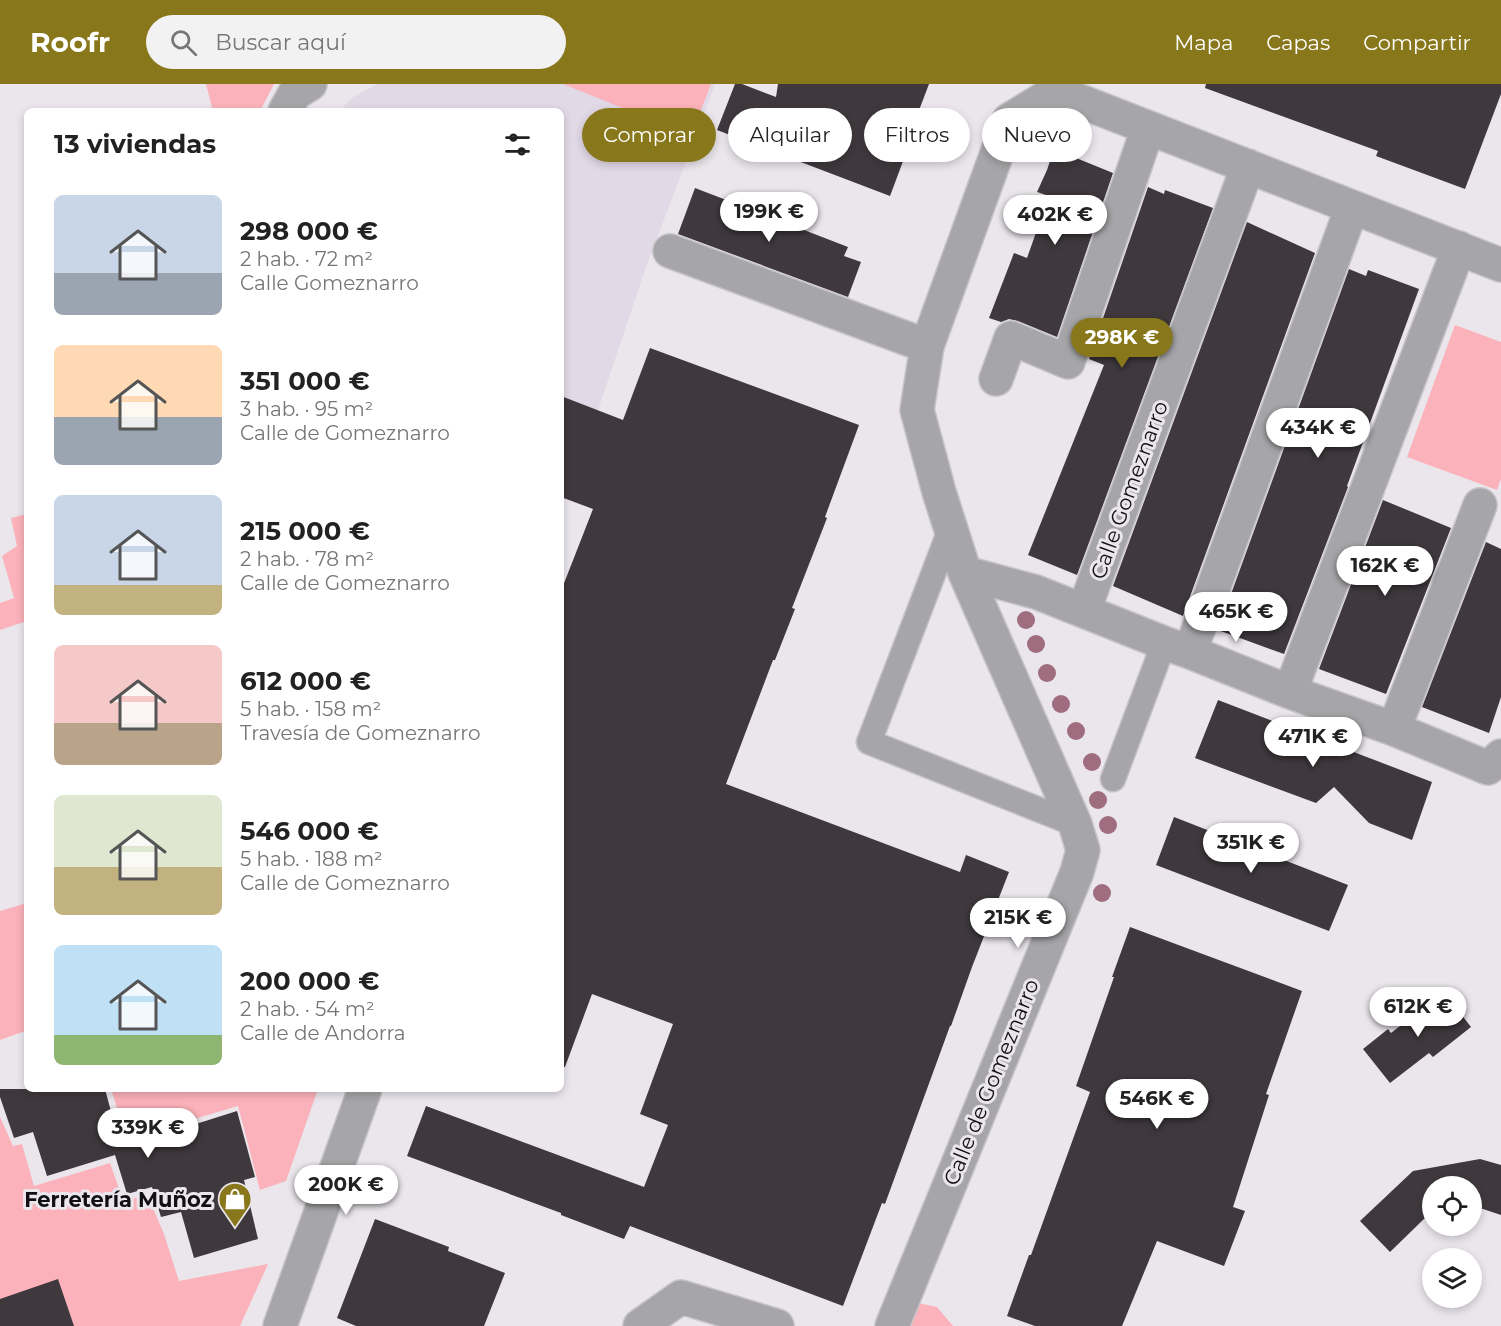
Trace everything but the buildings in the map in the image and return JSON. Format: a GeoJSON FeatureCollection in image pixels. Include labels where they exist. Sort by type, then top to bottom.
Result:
{"type":"FeatureCollection","features":[{"type":"Feature","properties":{"kind":"street"},"geometry":{"type":"LineString","coordinates":[[287,108],[295,93],[310,84]]}},
{"type":"Feature","properties":{"kind":"street"},"geometry":{"type":"LineString","coordinates":[[1495,762],[1290,692],[1036,591],[965,573],[950,530],[917,410],[927,346],[1009,120],[1045,98],[1067,96],[1501,265]]}},
{"type":"Feature","properties":{"kind":"street"},"geometry":{"type":"LineString","coordinates":[[996,379],[1011,338],[1068,362],[1148,128]]}},
{"type":"Feature","properties":{"kind":"street","name":"Calle Gomeznarro"},"geometry":{"type":"LineString","coordinates":[[1084,610],[1248,166]]}},
{"type":"Feature","properties":{"kind":"street"},"geometry":{"type":"LineString","coordinates":[[1177,648],[1352,207]]}},
{"type":"Feature","properties":{"kind":"street"},"geometry":{"type":"LineString","coordinates":[[1290,692],[1459,248]]}},
{"type":"Feature","properties":{"kind":"street"},"geometry":{"type":"LineString","coordinates":[[670,251],[927,346]]}},
{"type":"Feature","properties":{"kind":"street"},"geometry":{"type":"LineString","coordinates":[[1394,729],[1480,505]]}},
{"type":"Feature","properties":{"kind":"street","name":"Calle de Gomeznarro"},"geometry":{"type":"LineString","coordinates":[[892,1326],[1077,872],[1083,850],[1075,824],[965,573]]}},
{"type":"Feature","properties":{"kind":"street"},"geometry":{"type":"LineString","coordinates":[[280,1326],[364,1092]]}},
{"type":"Feature","properties":{"kind":"street"},"geometry":{"type":"LineString","coordinates":[[640,1326],[681,1297],[777,1326]]}},
{"type":"Feature","properties":{"kind":"lane"},"geometry":{"type":"LineString","coordinates":[[950,530],[869,741],[1075,824]]}},
{"type":"Feature","properties":{"kind":"lane"},"geometry":{"type":"LineString","coordinates":[[1113,779],[1177,648]]}},
{"type":"Feature","properties":{"kind":"shaded area"},"geometry":{"type":"Polygon","coordinates":[[[206,84],[274,84],[262,108],[212,108],[206,84]]]}},
{"type":"Feature","properties":{"kind":"shaded area"},"geometry":{"type":"Polygon","coordinates":[[[377,84],[715,84],[706,108],[582,108],[582,162],[686,162],[645,270],[564,504],[564,108],[342,108],[352,98],[377,84]]]}},
{"type":"Feature","properties":{"kind":"shaded area"},"geometry":{"type":"Polygon","coordinates":[[[563,84],[711,84],[702,108],[622,108],[563,84]]]}},
{"type":"Feature","properties":{"kind":"shaded area"},"geometry":{"type":"Polygon","coordinates":[[[1455,325],[1501,342],[1501,479],[1497,490],[1407,457],[1455,325]]]}},
{"type":"Feature","properties":{"kind":"shaded area"},"geometry":{"type":"Polygon","coordinates":[[[24,515],[24,622],[0,630],[0,603],[14,598],[2,556],[17,546],[11,518],[24,515]]]}},
{"type":"Feature","properties":{"kind":"shaded area"},"geometry":{"type":"Polygon","coordinates":[[[24,904],[24,1031],[0,1040],[0,911],[24,904]]]}},
{"type":"Feature","properties":{"kind":"shaded area"},"geometry":{"type":"Polygon","coordinates":[[[112,1092],[317,1092],[286,1181],[260,1190],[238,1106],[181,1123],[176,1112],[123,1127],[112,1092]]]}},
{"type":"Feature","properties":{"kind":"shaded area"},"geometry":{"type":"Polygon","coordinates":[[[0,1117],[13,1146],[22,1144],[34,1186],[110,1163],[123,1200],[148,1196],[164,1234],[179,1281],[268,1264],[240,1326],[0,1326],[0,1117]]]}},
{"type":"Feature","properties":{"kind":"shaded area"},"geometry":{"type":"Polygon","coordinates":[[[918,1303],[937,1307],[953,1326],[910,1326],[918,1303]]]}},
{"type":"Feature","properties":{"kind":"place","name":"Ferretería Muñoz"},"geometry":{"type":"Point","coordinates":[235,1228]}}]}
